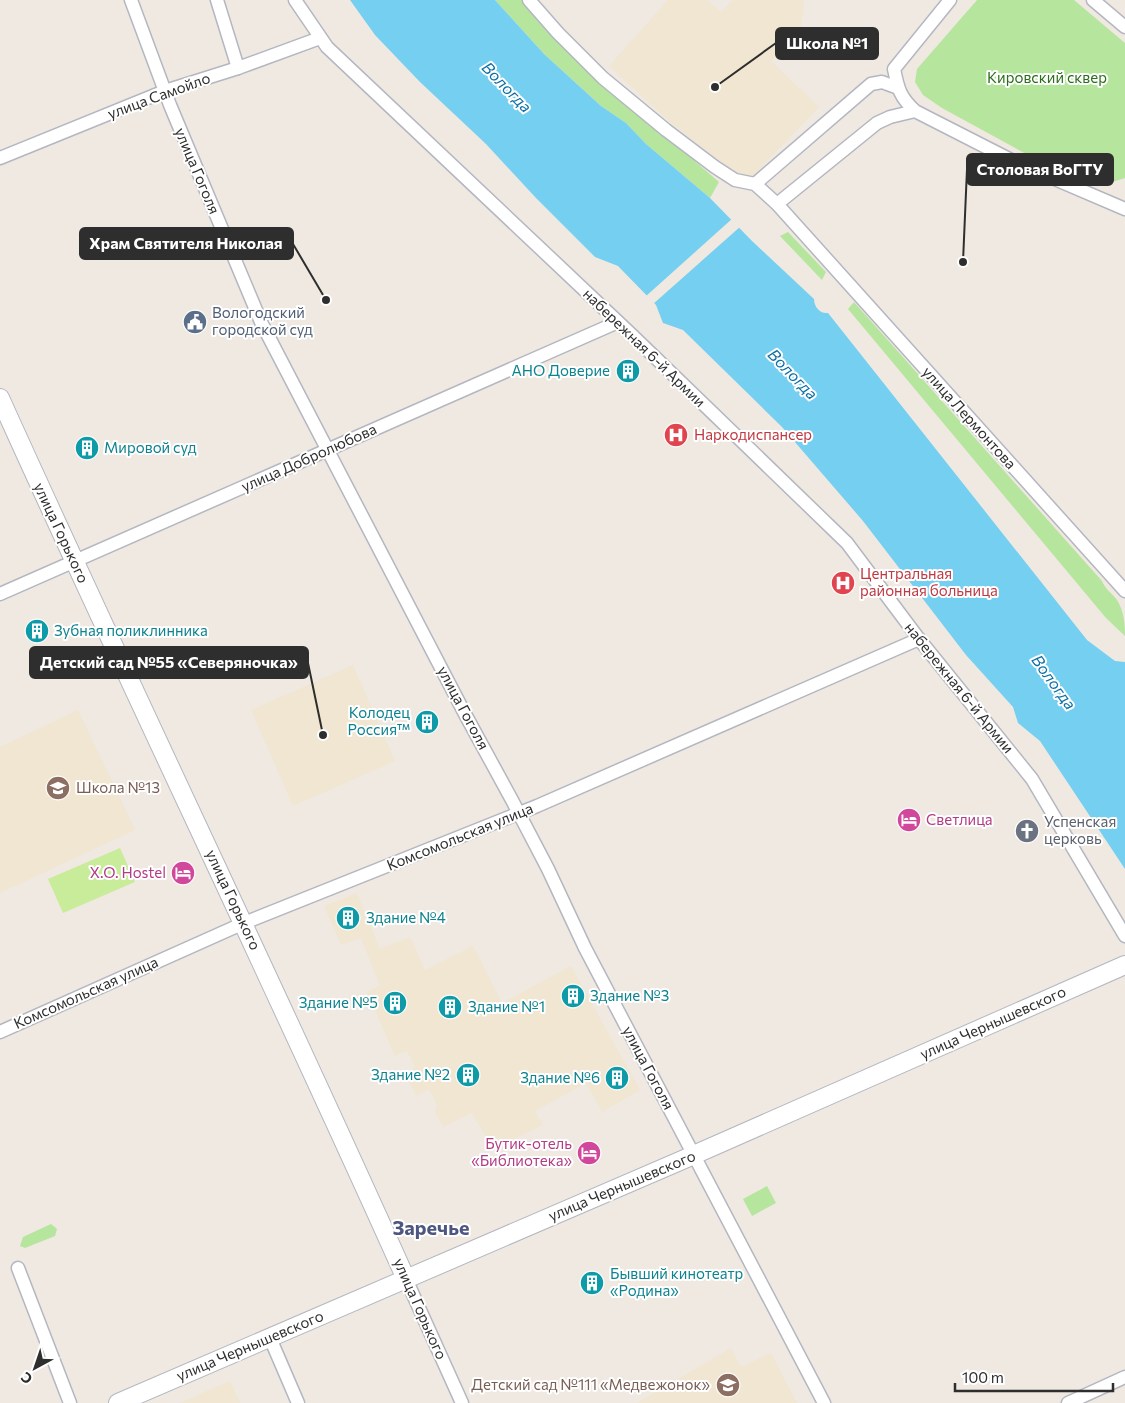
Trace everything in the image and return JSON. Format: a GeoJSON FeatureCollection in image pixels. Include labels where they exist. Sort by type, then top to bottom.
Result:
{"type":"FeatureCollection","features":[{"type":"Feature","properties":{"kind":"main road","name":"улица Горького"},"geometry":{"type":"LineString","coordinates":[[0,398],[74,561],[244,923],[406,1279]]}},
{"type":"Feature","properties":{"kind":"main road","name":"улица Чернышевского"},"geometry":{"type":"LineString","coordinates":[[118,1403],[695,1154],[1125,965]]}},
{"type":"Feature","properties":{"kind":"street","name":"улица Гоголя"},"geometry":{"type":"LineString","coordinates":[[131,0],[164,91],[261,322],[548,869],[589,956],[695,1154],[824,1403]]}},
{"type":"Feature","properties":{"kind":"street"},"geometry":{"type":"LineString","coordinates":[[216,0],[238,68]]}},
{"type":"Feature","properties":{"kind":"street","name":"набережная 6-й Армии"},"geometry":{"type":"LineString","coordinates":[[295,0],[320,38],[847,543],[919,638],[1032,779],[1125,936]]}},
{"type":"Feature","properties":{"kind":"street"},"geometry":{"type":"LineString","coordinates":[[528,0],[603,78],[659,124],[735,180],[755,184],[871,84],[882,82],[898,88]]}},
{"type":"Feature","properties":{"kind":"street"},"geometry":{"type":"LineString","coordinates":[[950,0],[894,69],[898,88],[904,100],[915,111],[1015,162],[1125,209]]}},
{"type":"Feature","properties":{"kind":"street"},"geometry":{"type":"LineString","coordinates":[[1093,0],[1125,27]]}},
{"type":"Feature","properties":{"kind":"street","name":"улица Самойло"},"geometry":{"type":"LineString","coordinates":[[0,158],[164,91],[238,68],[320,38]]}},
{"type":"Feature","properties":{"kind":"street"},"geometry":{"type":"LineString","coordinates":[[777,204],[877,123],[890,117],[915,111]]}},
{"type":"Feature","properties":{"kind":"street","name":"улица Лермонтова"},"geometry":{"type":"LineString","coordinates":[[755,184],[777,204],[1125,591]]}},
{"type":"Feature","properties":{"kind":"street","name":"улица Добролюбова"},"geometry":{"type":"LineString","coordinates":[[0,594],[618,322]]}},
{"type":"Feature","properties":{"kind":"street","name":"Комсомольская улица"},"geometry":{"type":"LineString","coordinates":[[0,1032],[244,923],[537,806],[919,638]]}},
{"type":"Feature","properties":{"kind":"street"},"geometry":{"type":"LineString","coordinates":[[18,1268],[70,1403]]}},
{"type":"Feature","properties":{"kind":"street","name":"улица Горького"},"geometry":{"type":"LineString","coordinates":[[406,1279],[462,1403]]}},
{"type":"Feature","properties":{"kind":"street"},"geometry":{"type":"LineString","coordinates":[[270,1338],[298,1403]]}},
{"type":"Feature","properties":{"kind":"street"},"geometry":{"type":"LineString","coordinates":[[1068,1403],[1091,1398],[1125,1377]]}},
{"type":"Feature","properties":{"kind":"shaded area"},"geometry":{"type":"Polygon","coordinates":[[[668,0],[707,0],[721,12],[733,0],[804,0],[801,29],[771,61],[819,107],[753,176],[738,175],[671,123],[609,66],[668,0]]]}},
{"type":"Feature","properties":{"kind":"shaded area"},"geometry":{"type":"Polygon","coordinates":[[[353,665],[395,761],[293,806],[251,710],[353,665]]]}},
{"type":"Feature","properties":{"kind":"shaded area","name":"Школа №13"},"geometry":{"type":"Polygon","coordinates":[[[78,710],[135,830],[0,893],[0,747],[78,710]]]}},
{"type":"Feature","properties":{"kind":"shaded area"},"geometry":{"type":"Polygon","coordinates":[[[357,893],[380,949],[410,937],[425,970],[473,946],[502,1003],[571,966],[640,1090],[602,1112],[586,1083],[535,1111],[543,1125],[493,1150],[472,1113],[443,1127],[435,1112],[437,1105],[429,1089],[416,1096],[405,1073],[415,1067],[407,1051],[395,1056],[367,992],[380,986],[361,938],[341,945],[324,906],[357,893]]]}},
{"type":"Feature","properties":{"kind":"shaded area","name":"Детский сад №111 «Медвежонок»"},"geometry":{"type":"Polygon","coordinates":[[[731,1348],[741,1367],[771,1353],[797,1403],[637,1403],[731,1348]]]}},
{"type":"Feature","properties":{"kind":"shaded area"},"geometry":{"type":"Polygon","coordinates":[[[230,1381],[240,1403],[179,1403],[230,1381]]]}},
{"type":"Feature","properties":{"kind":"green space"},"geometry":{"type":"Polygon","coordinates":[[[495,0],[523,0],[662,133],[719,182],[710,198],[646,144],[626,123],[601,106],[544,54],[495,0]]]}},
{"type":"Feature","properties":{"kind":"green space","name":"Кировский сквер"},"geometry":{"type":"Polygon","coordinates":[[[977,0],[1074,0],[1125,43],[1125,178],[1109,183],[1072,179],[942,108],[923,95],[915,82],[917,69],[977,0]]]}},
{"type":"Feature","properties":{"kind":"green space"},"geometry":{"type":"Polygon","coordinates":[[[788,232],[826,272],[822,280],[780,236],[788,232]]]}},
{"type":"Feature","properties":{"kind":"green space"},"geometry":{"type":"Polygon","coordinates":[[[854,302],[1102,581],[1117,600],[1121,609],[1125,636],[1106,618],[848,309],[854,302]]]}},
{"type":"Feature","properties":{"kind":"green space"},"geometry":{"type":"Polygon","coordinates":[[[120,848],[135,882],[63,913],[48,879],[120,848]]]}},
{"type":"Feature","properties":{"kind":"green space"},"geometry":{"type":"Polygon","coordinates":[[[767,1186],[776,1203],[752,1216],[743,1199],[767,1186]]]}},
{"type":"Feature","properties":{"kind":"green space"},"geometry":{"type":"Polygon","coordinates":[[[51,1224],[57,1229],[55,1236],[25,1248],[20,1246],[23,1237],[51,1224]]]}},
{"type":"Feature","properties":{"kind":"water","name":"Вологда"},"geometry":{"type":"Polygon","coordinates":[[[350,0],[495,0],[544,54],[601,106],[626,123],[646,144],[710,198],[752,241],[814,299],[818,309],[828,313],[1087,640],[1115,661],[1125,662],[1125,869],[1040,741],[1018,723],[1013,707],[966,655],[863,521],[782,427],[683,330],[663,323],[656,305],[618,266],[595,257],[536,198],[486,144],[420,82],[375,35],[350,0]]]}},
{"type":"Feature","properties":{"kind":"pier"},"geometry":{"type":"Polygon","coordinates":[[[733,218],[741,226],[652,305],[645,297],[733,218]]]}},
{"type":"Feature","properties":{"kind":"place","name":"Школа №1"},"geometry":{"type":"Point","coordinates":[715,87]}},
{"type":"Feature","properties":{"kind":"place","name":"Столовая ВоГТУ"},"geometry":{"type":"Point","coordinates":[963,262]}},
{"type":"Feature","properties":{"kind":"place","name":"Храм Святителя Николая"},"geometry":{"type":"Point","coordinates":[326,300]}},
{"type":"Feature","properties":{"kind":"place","name":"Вологодский городской суд"},"geometry":{"type":"Point","coordinates":[195,322]}},
{"type":"Feature","properties":{"kind":"place","name":"АНО Доверие"},"geometry":{"type":"Point","coordinates":[628,371]}},
{"type":"Feature","properties":{"kind":"place","name":"Наркодиспансер"},"geometry":{"type":"Point","coordinates":[676,435]}},
{"type":"Feature","properties":{"kind":"place","name":"Мировой суд"},"geometry":{"type":"Point","coordinates":[87,448]}},
{"type":"Feature","properties":{"kind":"place","name":"Центральная районная больница"},"geometry":{"type":"Point","coordinates":[843,583]}},
{"type":"Feature","properties":{"kind":"place","name":"Зубная поликлинника"},"geometry":{"type":"Point","coordinates":[37,631]}},
{"type":"Feature","properties":{"kind":"place","name":"Колодец Россия™"},"geometry":{"type":"Point","coordinates":[427,722]}},
{"type":"Feature","properties":{"kind":"place","name":"Детский сад №55 «Северяночка»"},"geometry":{"type":"Point","coordinates":[323,735]}},
{"type":"Feature","properties":{"kind":"place","name":"Школа №13"},"geometry":{"type":"Point","coordinates":[58,788]}},
{"type":"Feature","properties":{"kind":"place","name":"Светлица"},"geometry":{"type":"Point","coordinates":[909,820]}},
{"type":"Feature","properties":{"kind":"place","name":"Успенская церковь"},"geometry":{"type":"Point","coordinates":[1027,831]}},
{"type":"Feature","properties":{"kind":"place","name":"X.O. Hostel"},"geometry":{"type":"Point","coordinates":[183,873]}},
{"type":"Feature","properties":{"kind":"place","name":"Здание №4"},"geometry":{"type":"Point","coordinates":[348,918]}},
{"type":"Feature","properties":{"kind":"place","name":"Здание №3"},"geometry":{"type":"Point","coordinates":[573,996]}},
{"type":"Feature","properties":{"kind":"place","name":"Здание №5"},"geometry":{"type":"Point","coordinates":[395,1003]}},
{"type":"Feature","properties":{"kind":"place","name":"Здание №1"},"geometry":{"type":"Point","coordinates":[450,1007]}},
{"type":"Feature","properties":{"kind":"place","name":"Здание №2"},"geometry":{"type":"Point","coordinates":[468,1075]}},
{"type":"Feature","properties":{"kind":"place","name":"Здание №6"},"geometry":{"type":"Point","coordinates":[617,1078]}},
{"type":"Feature","properties":{"kind":"place","name":"Бутик-отель «Библиотека»"},"geometry":{"type":"Point","coordinates":[589,1153]}},
{"type":"Feature","properties":{"kind":"place","name":"Бывший кинотеатр «Родина»"},"geometry":{"type":"Point","coordinates":[592,1283]}},
{"type":"Feature","properties":{"kind":"place","name":"Детский сад №111 «Медвежонок»"},"geometry":{"type":"Point","coordinates":[728,1385]}},
{"type":"Feature","properties":{"kind":"district","name":"Заречье"},"geometry":{"type":"Point","coordinates":[431,1228]}}]}
